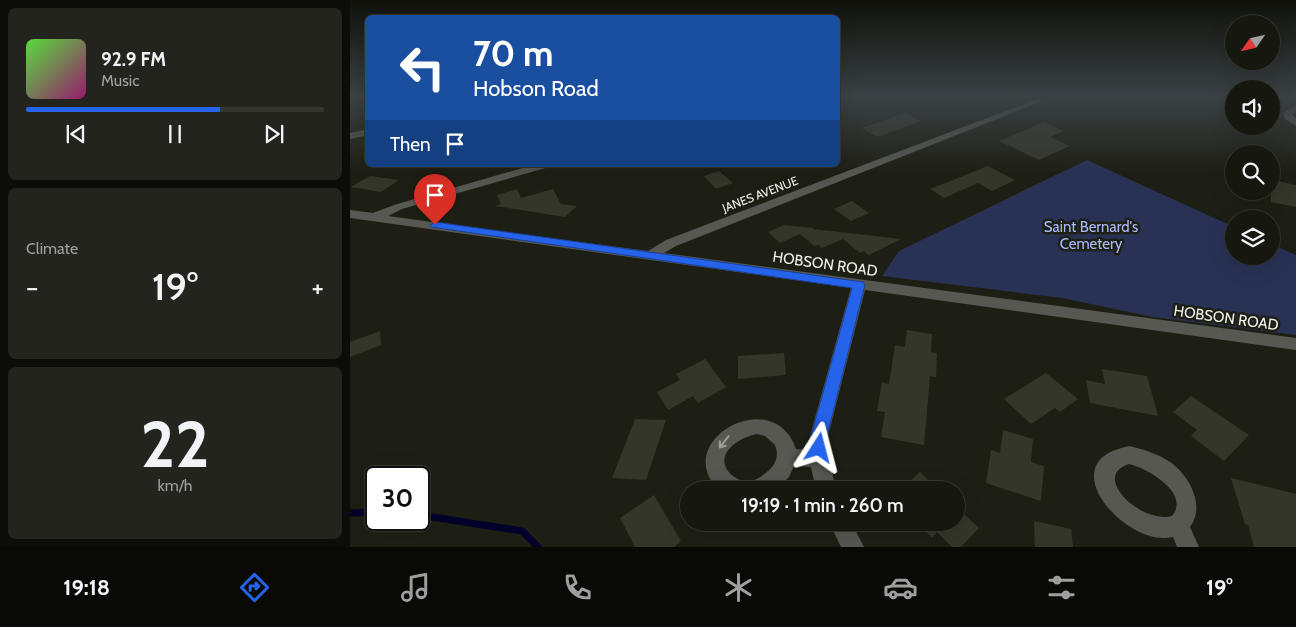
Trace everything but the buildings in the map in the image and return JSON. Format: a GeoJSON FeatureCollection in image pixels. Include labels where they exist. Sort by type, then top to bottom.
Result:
{"type":"FeatureCollection","features":[{"type":"Feature","properties":{"kind":"street","name":"JANES AVENUE"},"geometry":{"type":"LineString","coordinates":[[650,255],[671,243],[984,123]]}},
{"type":"Feature","properties":{"kind":"street"},"geometry":{"type":"LineString","coordinates":[[350,136],[365,133]]}},
{"type":"Feature","properties":{"kind":"street"},"geometry":{"type":"LineString","coordinates":[[376,217],[398,207],[538,167]]}},
{"type":"Feature","properties":{"kind":"street","name":"HOBSON ROAD"},"geometry":{"type":"LineString","coordinates":[[353,215],[1296,344]]}},
{"type":"Feature","properties":{"kind":"street"},"geometry":{"type":"LineString","coordinates":[[824,481],[818,459],[819,436],[859,285]]}},
{"type":"Feature","properties":{"kind":"street"},"geometry":{"type":"LineString","coordinates":[[724,481],[719,476],[716,466],[716,456],[720,446],[727,437],[746,427],[767,428],[783,440],[786,457],[782,472],[774,481]]}},
{"type":"Feature","properties":{"kind":"street"},"geometry":{"type":"LineString","coordinates":[[786,457],[818,459]]}},
{"type":"Feature","properties":{"kind":"street"},"geometry":{"type":"LineString","coordinates":[[1178,526],[1188,547]]}},
{"type":"Feature","properties":{"kind":"street"},"geometry":{"type":"LineString","coordinates":[[844,531],[853,547]]}},
{"type":"Feature","properties":{"kind":"green space","name":"Saint Bernard's Cemetery"},"geometry":{"type":"Polygon","coordinates":[[[1087,160],[1225,223],[1225,265],[1280,265],[1280,248],[1296,255],[1296,335],[1153,317],[1062,298],[882,276],[899,251],[1087,160]]]}},
{"type":"Feature","properties":{"kind":"waterway"},"geometry":{"type":"LineString","coordinates":[[350,513],[365,512]]}},
{"type":"Feature","properties":{"kind":"waterway"},"geometry":{"type":"LineString","coordinates":[[430,517],[522,531],[538,547]]}},
{"type":"Feature","properties":{"kind":"route"},"geometry":{"type":"LineString","coordinates":[[435,225],[859,285],[819,436],[819,448]]}}]}
